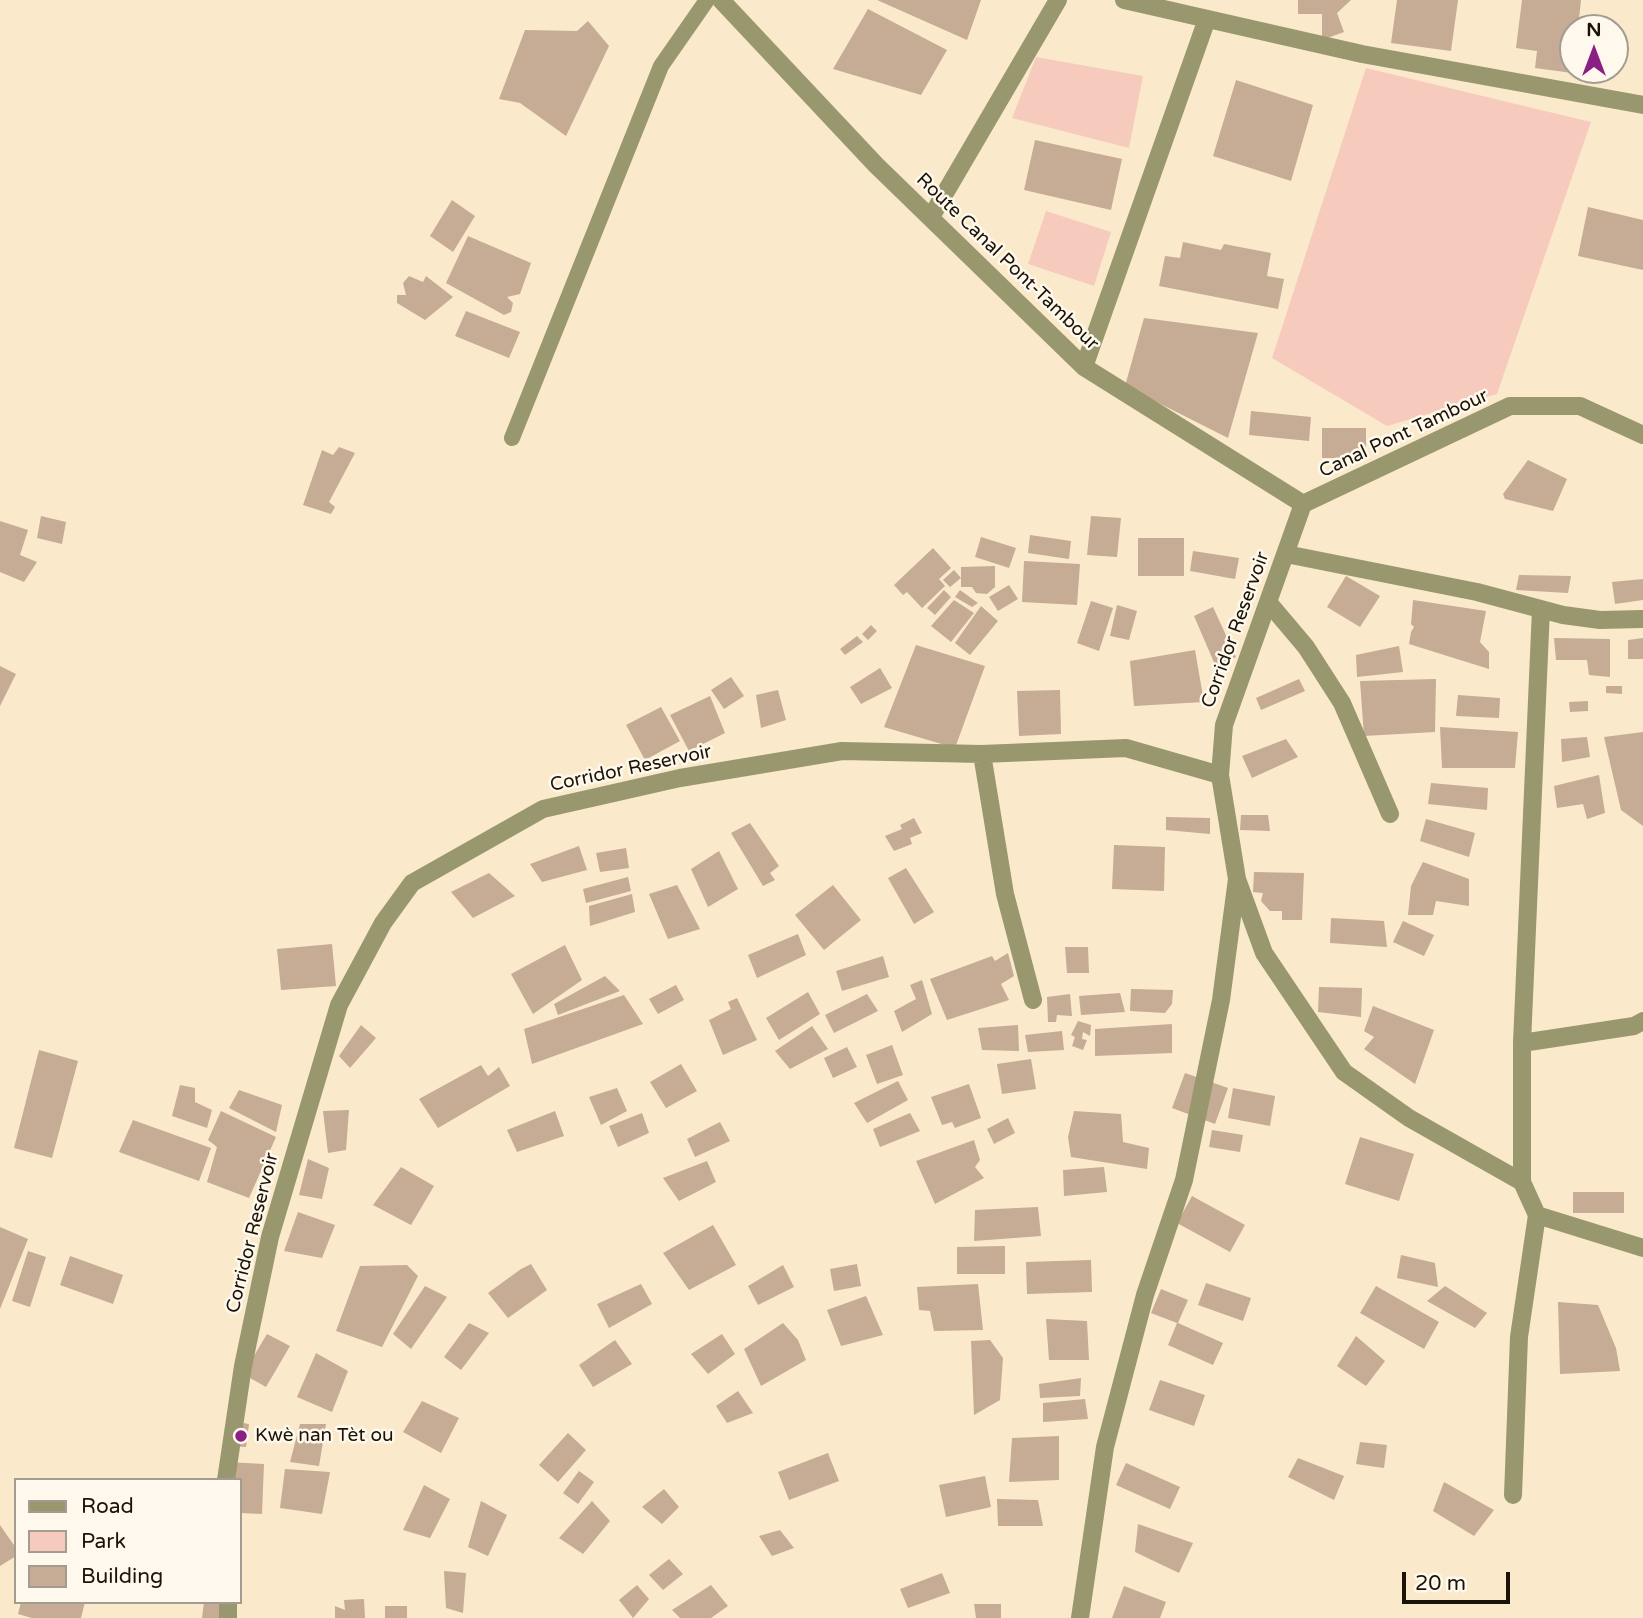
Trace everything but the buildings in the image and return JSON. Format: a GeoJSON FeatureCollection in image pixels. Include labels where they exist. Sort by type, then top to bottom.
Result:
{"type":"FeatureCollection","features":[{"type":"Feature","properties":{"kind":"street","name":"Route Canal Pont-Tambour"},"geometry":{"type":"LineString","coordinates":[[721,0],[876,165],[1084,367],[1303,504]]}},
{"type":"Feature","properties":{"kind":"street"},"geometry":{"type":"LineString","coordinates":[[931,217],[1058,0]]}},
{"type":"Feature","properties":{"kind":"street"},"geometry":{"type":"LineString","coordinates":[[1124,0],[1362,54],[1643,105]]}},
{"type":"Feature","properties":{"kind":"street"},"geometry":{"type":"LineString","coordinates":[[1084,367],[1206,19]]}},
{"type":"Feature","properties":{"kind":"street","name":"Canal Pont Tambour"},"geometry":{"type":"LineString","coordinates":[[1303,504],[1510,406],[1580,406],[1643,435]]}},
{"type":"Feature","properties":{"kind":"street","name":"Corridor Reservoir"},"geometry":{"type":"LineString","coordinates":[[226,1478],[243,1366],[270,1237],[339,1005],[383,923],[412,883],[543,809],[680,778],[842,751],[982,754],[1126,748],[1220,775],[1224,725],[1303,504]]}},
{"type":"Feature","properties":{"kind":"street"},"geometry":{"type":"LineString","coordinates":[[1286,554],[1477,592],[1563,615],[1600,620],[1643,619]]}},
{"type":"Feature","properties":{"kind":"street"},"geometry":{"type":"LineString","coordinates":[[1268,602],[1306,647],[1342,703],[1390,814]]}},
{"type":"Feature","properties":{"kind":"street"},"geometry":{"type":"LineString","coordinates":[[1513,1495],[1520,1338],[1537,1215],[1522,1182],[1522,1043],[1541,609]]}},
{"type":"Feature","properties":{"kind":"street"},"geometry":{"type":"LineString","coordinates":[[982,754],[1005,894],[1033,1000]]}},
{"type":"Feature","properties":{"kind":"street"},"geometry":{"type":"LineString","coordinates":[[1220,775],[1237,879],[1264,953],[1343,1072],[1409,1118],[1522,1182]]}},
{"type":"Feature","properties":{"kind":"street"},"geometry":{"type":"LineString","coordinates":[[1080,1618],[1105,1447],[1145,1295],[1184,1180],[1221,1000],[1237,879]]}},
{"type":"Feature","properties":{"kind":"street"},"geometry":{"type":"LineString","coordinates":[[1522,1043],[1634,1026],[1643,1021]]}},
{"type":"Feature","properties":{"kind":"street"},"geometry":{"type":"LineString","coordinates":[[1537,1215],[1643,1248]]}},
{"type":"Feature","properties":{"kind":"lane"},"geometry":{"type":"LineString","coordinates":[[512,438],[661,66],[707,0]]}},
{"type":"Feature","properties":{"kind":"green space"},"geometry":{"type":"Polygon","coordinates":[[[1036,57],[1143,76],[1129,148],[1012,118],[1036,57]]]}},
{"type":"Feature","properties":{"kind":"green space"},"geometry":{"type":"Polygon","coordinates":[[[1366,68],[1591,122],[1497,394],[1387,426],[1272,358],[1366,68]]]}},
{"type":"Feature","properties":{"kind":"green space"},"geometry":{"type":"Polygon","coordinates":[[[1046,211],[1111,232],[1094,286],[1028,264],[1046,211]]]}},
{"type":"Feature","properties":{"kind":"place","name":"Kwè nan Tèt ou"},"geometry":{"type":"Point","coordinates":[241,1436]}}]}
